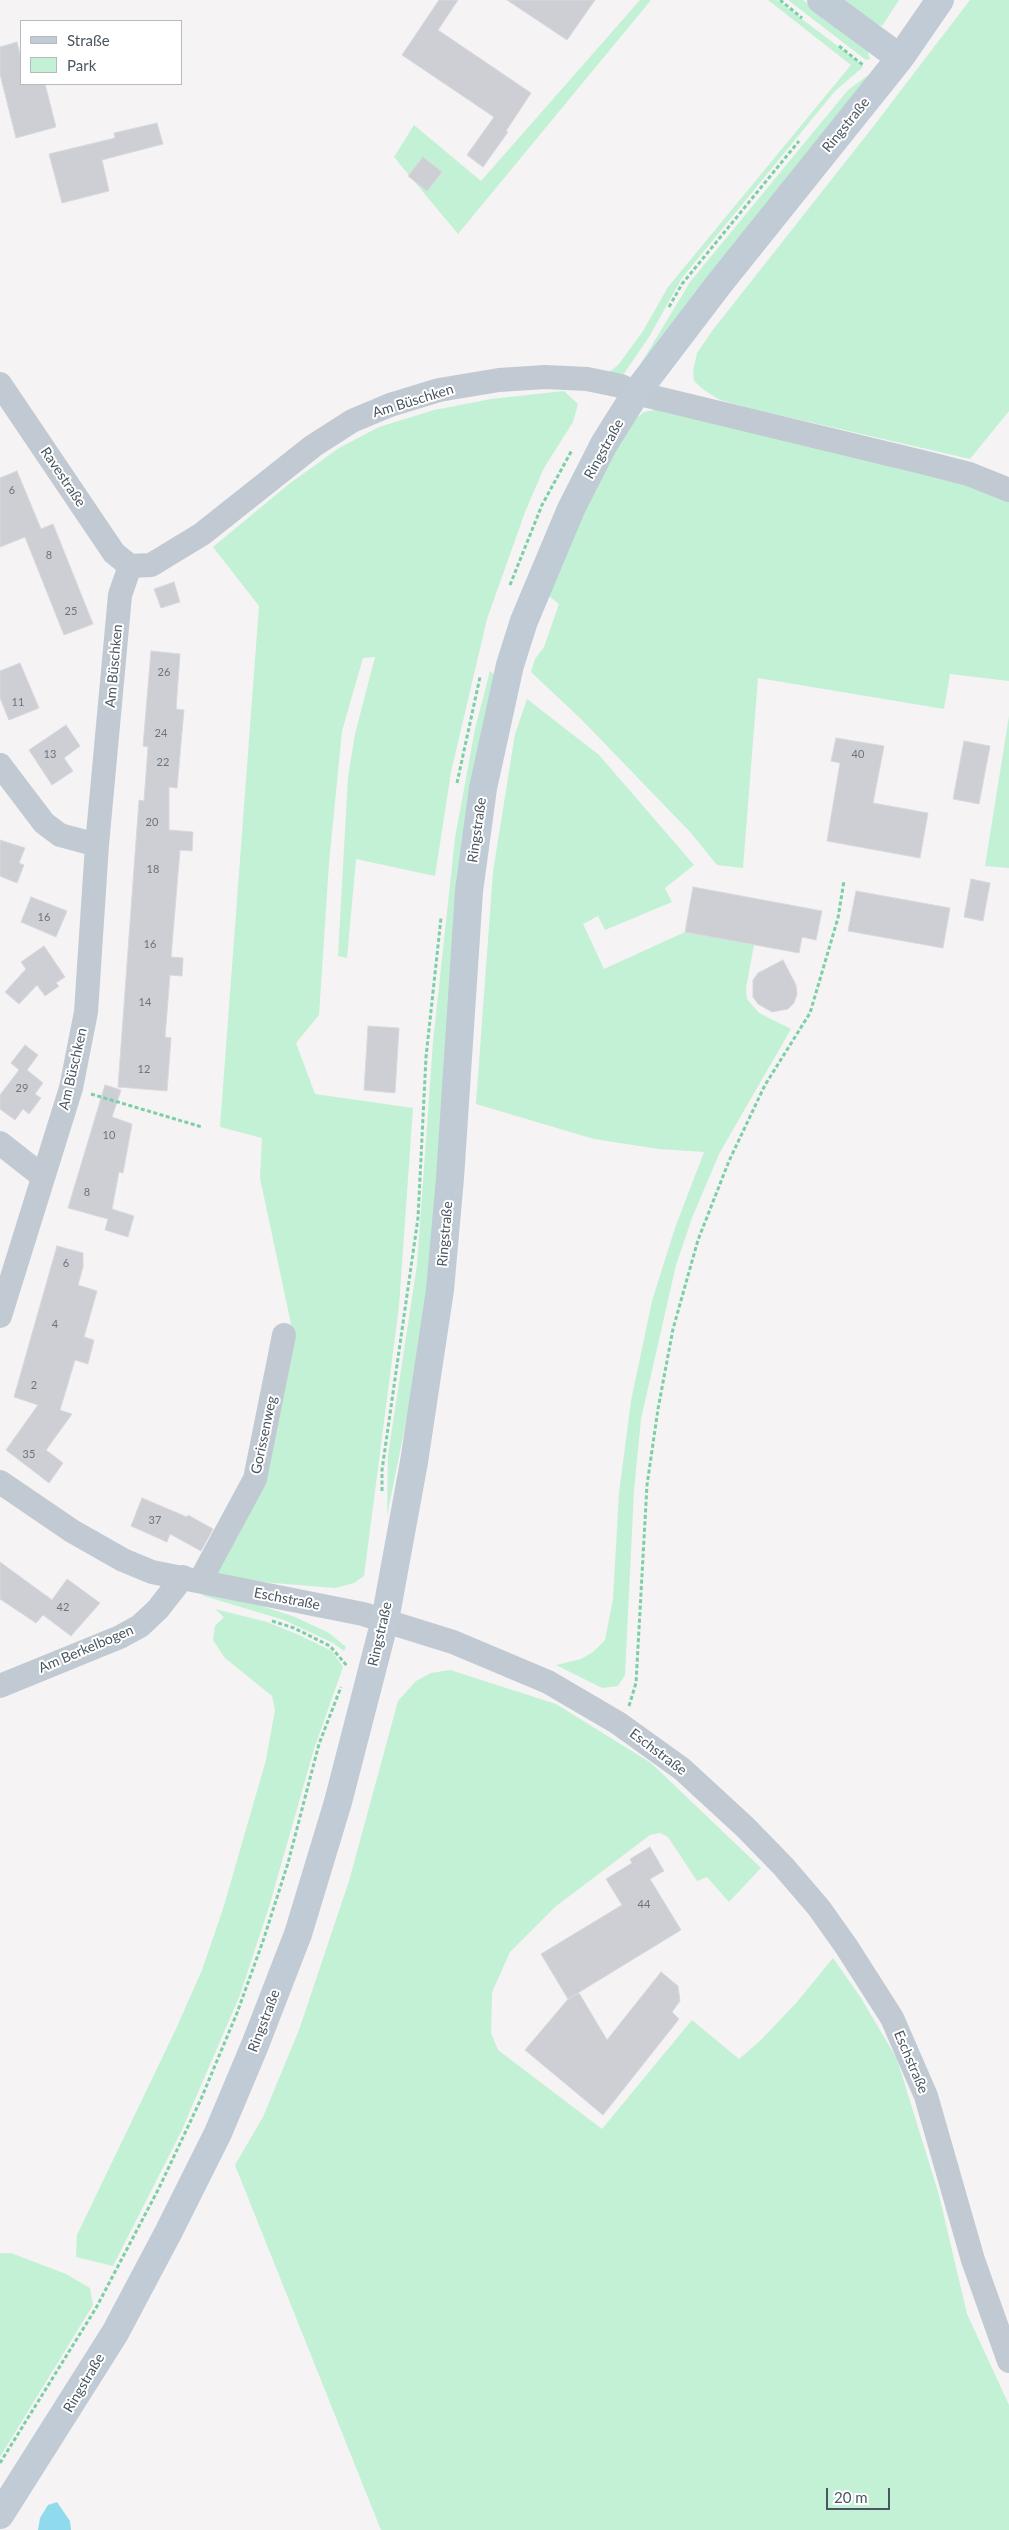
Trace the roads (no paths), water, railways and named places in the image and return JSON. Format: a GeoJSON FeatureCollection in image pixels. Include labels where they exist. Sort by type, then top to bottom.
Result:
{"type":"FeatureCollection","features":[{"type":"Feature","properties":{"kind":"main road"},"geometry":{"type":"LineString","coordinates":[[821,0],[892,52]]}},
{"type":"Feature","properties":{"kind":"main road","name":"Ringstraße"},"geometry":{"type":"LineString","coordinates":[[0,2515],[115,2333],[218,2133],[256,2045],[298,1934],[338,1802],[385,1620],[414,1462],[440,1290],[450,1178],[469,891],[483,788],[510,665],[543,572],[604,444],[636,393],[892,52],[940,0]]}},
{"type":"Feature","properties":{"kind":"street","name":"Am Büschken"},"geometry":{"type":"LineString","coordinates":[[0,1316],[42,1176],[71,1088],[86,1012],[98,845],[120,596],[130,566],[151,565],[174,552],[229,514],[313,446],[352,420],[390,405],[439,390],[499,380],[545,377],[587,379],[621,386],[636,393],[969,474],[1009,490]]}},
{"type":"Feature","properties":{"kind":"street","name":"Ravestraße"},"geometry":{"type":"LineString","coordinates":[[0,384],[114,553],[130,566]]}},
{"type":"Feature","properties":{"kind":"street"},"geometry":{"type":"LineString","coordinates":[[0,765],[44,824],[60,835],[98,845]]}},
{"type":"Feature","properties":{"kind":"street"},"geometry":{"type":"LineString","coordinates":[[0,1144],[42,1176]]}},
{"type":"Feature","properties":{"kind":"street","name":"Gorissenweg"},"geometry":{"type":"LineString","coordinates":[[192,1579],[255,1479],[284,1336]]}},
{"type":"Feature","properties":{"kind":"street","name":"Eschstraße"},"geometry":{"type":"LineString","coordinates":[[0,1482],[72,1531],[123,1560],[152,1572],[385,1620],[453,1642],[548,1682],[618,1723],[682,1769],[745,1827],[783,1866],[819,1908],[892,2018],[926,2096],[973,2260],[1009,2361]]}},
{"type":"Feature","properties":{"kind":"street","name":"Am Berkelbogen"},"geometry":{"type":"LineString","coordinates":[[0,1686],[120,1637],[140,1626],[192,1579]]}},
{"type":"Feature","properties":{"kind":"water"},"geometry":{"type":"Polygon","coordinates":[[[57,2502],[70,2521],[71,2530],[38,2530],[40,2518],[48,2505],[57,2502]]]}}]}
